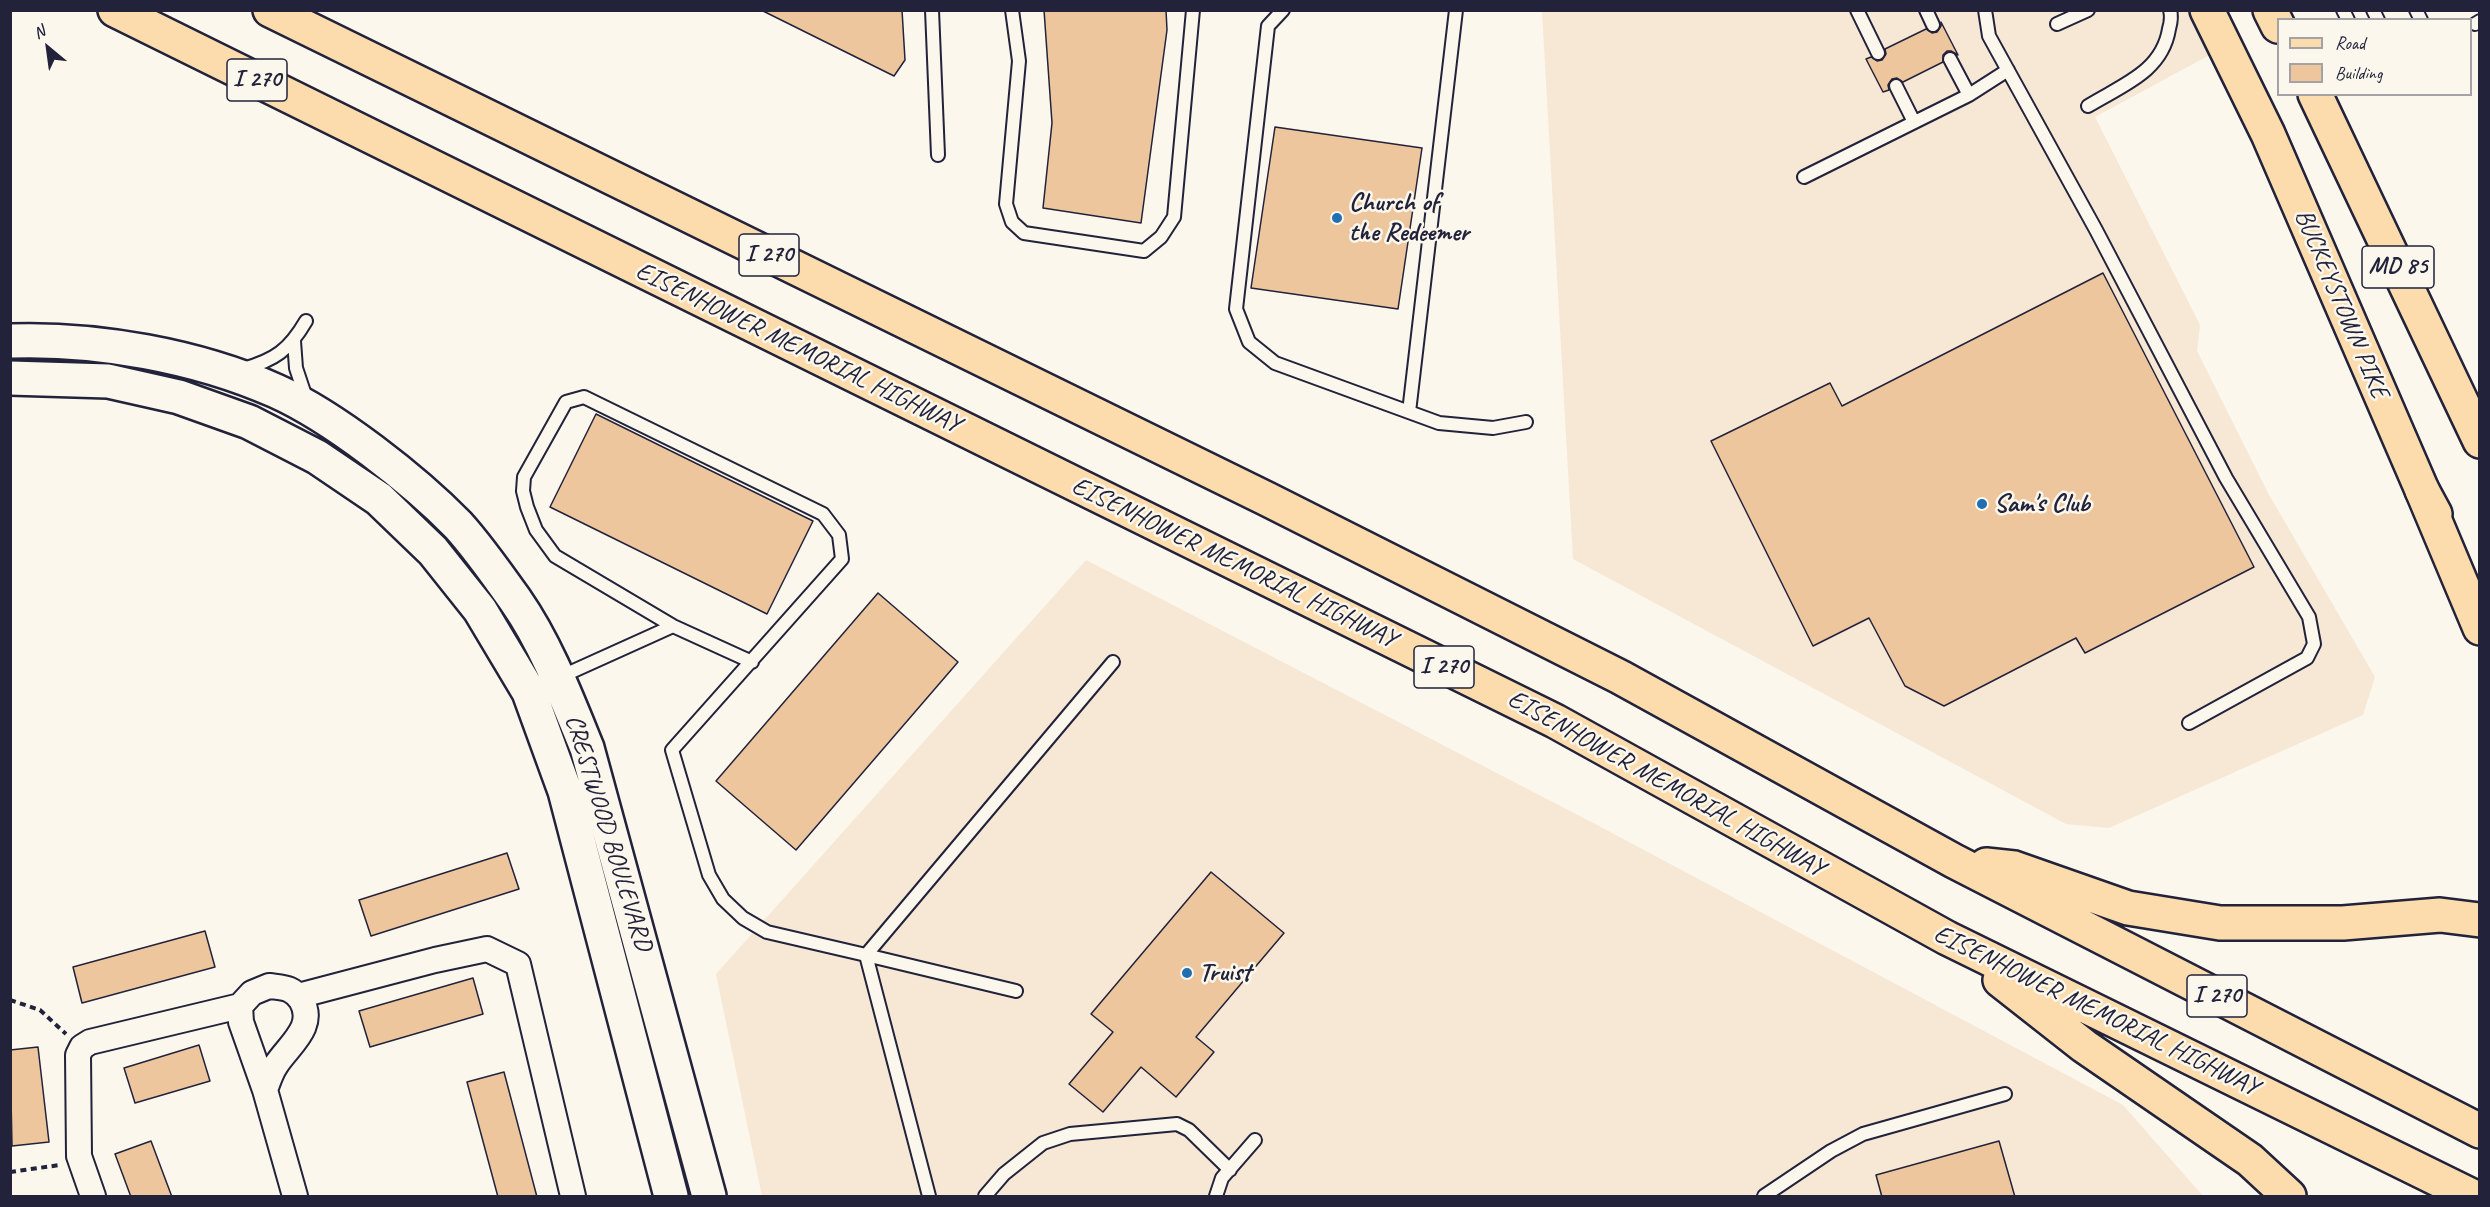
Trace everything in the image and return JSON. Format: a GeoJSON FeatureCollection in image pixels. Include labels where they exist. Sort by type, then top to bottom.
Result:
{"type":"FeatureCollection","features":[{"type":"Feature","properties":{"kind":"main road","name":"EISENHOWER MEMORIAL HIGHWAY"},"geometry":{"type":"LineString","coordinates":[[115,10],[1555,721],[1947,938],[2472,1197]]}},
{"type":"Feature","properties":{"kind":"main road","name":"I 270"},"geometry":{"type":"LineString","coordinates":[[270,10],[1267,499],[1620,677],[1954,861],[2480,1131]]}},
{"type":"Feature","properties":{"kind":"main road","name":"BUCKEYSTOWN PIKE"},"geometry":{"type":"LineString","coordinates":[[2207,10],[2268,134],[2422,490],[2480,595]]}},
{"type":"Feature","properties":{"kind":"main road"},"geometry":{"type":"LineString","coordinates":[[2270,10],[2277,24]]}},
{"type":"Feature","properties":{"kind":"main road","name":"MD 85"},"geometry":{"type":"LineString","coordinates":[[2316,96],[2480,441]]}},
{"type":"Feature","properties":{"kind":"main road","name":"CRESTWOOD BOULEVARD"},"geometry":{"type":"LineString","coordinates":[[10,341],[47,340],[122,348],[228,374],[277,392],[318,414],[403,476],[459,526],[517,602],[544,685],[565,791],[671,1197]]}},
{"type":"Feature","properties":{"kind":"main road","name":"CRESTWOOD BOULEVARD"},"geometry":{"type":"LineString","coordinates":[[10,378],[108,381],[179,397],[249,422],[317,458],[379,499],[433,551],[544,685],[587,748],[709,1197]]}},
{"type":"Feature","properties":{"kind":"main road"},"geometry":{"type":"LineString","coordinates":[[2422,490],[2480,628]]}},
{"type":"Feature","properties":{"kind":"main road"},"geometry":{"type":"LineString","coordinates":[[1954,861],[2014,868],[2128,908],[2220,923],[2343,923],[2440,915],[2464,908],[2480,900]]}},
{"type":"Feature","properties":{"kind":"main road"},"geometry":{"type":"LineString","coordinates":[[2440,915],[2480,920]]}},
{"type":"Feature","properties":{"kind":"main road"},"geometry":{"type":"LineString","coordinates":[[1947,938],[2084,1046],[2250,1160],[2289,1197]]}},
{"type":"Feature","properties":{"kind":"street"},"geometry":{"type":"LineString","coordinates":[[298,996],[435,960],[487,949],[518,964],[573,1197]]}},
{"type":"Feature","properties":{"kind":"street"},"geometry":{"type":"LineString","coordinates":[[93,1197],[79,1156],[78,1055],[82,1047],[90,1042],[240,1006],[252,993],[269,986],[290,988],[298,996],[306,1011],[305,1023],[296,1042],[275,1066],[265,1090]]}},
{"type":"Feature","properties":{"kind":"street"},"geometry":{"type":"LineString","coordinates":[[240,1006],[242,1022],[265,1090],[295,1197]]}},
{"type":"Feature","properties":{"kind":"lane"},"geometry":{"type":"LineString","coordinates":[[932,10],[938,155]]}},
{"type":"Feature","properties":{"kind":"lane"},"geometry":{"type":"LineString","coordinates":[[1012,10],[1019,61],[1006,204],[1012,222],[1024,233],[1143,251],[1161,237],[1174,217],[1193,10]]}},
{"type":"Feature","properties":{"kind":"lane"},"geometry":{"type":"LineString","coordinates":[[1283,10],[1268,26],[1236,309],[1249,342],[1275,363],[1439,423],[1493,428],[1526,422]]}},
{"type":"Feature","properties":{"kind":"lane"},"geometry":{"type":"LineString","coordinates":[[1409,412],[1456,10]]}},
{"type":"Feature","properties":{"kind":"lane"},"geometry":{"type":"LineString","coordinates":[[1857,10],[1878,53]]}},
{"type":"Feature","properties":{"kind":"lane"},"geometry":{"type":"LineString","coordinates":[[1926,10],[1933,26]]}},
{"type":"Feature","properties":{"kind":"lane"},"geometry":{"type":"LineString","coordinates":[[1985,10],[1989,36],[2121,278],[2226,478],[2309,617],[2314,644],[2307,658],[2189,723]]}},
{"type":"Feature","properties":{"kind":"lane"},"geometry":{"type":"LineString","coordinates":[[2057,24],[2088,10]]}},
{"type":"Feature","properties":{"kind":"lane"},"geometry":{"type":"LineString","coordinates":[[2088,106],[2150,69],[2166,45],[2172,16],[2170,10]]}},
{"type":"Feature","properties":{"kind":"lane"},"geometry":{"type":"LineString","coordinates":[[1950,59],[1968,95]]}},
{"type":"Feature","properties":{"kind":"lane"},"geometry":{"type":"LineString","coordinates":[[1804,177],[1968,95],[2008,70]]}},
{"type":"Feature","properties":{"kind":"lane"},"geometry":{"type":"LineString","coordinates":[[1896,86],[1914,122]]}},
{"type":"Feature","properties":{"kind":"lane"},"geometry":{"type":"LineString","coordinates":[[228,374],[275,358],[294,341],[306,321]]}},
{"type":"Feature","properties":{"kind":"lane"},"geometry":{"type":"LineString","coordinates":[[294,341],[296,368],[305,397],[318,414]]}},
{"type":"Feature","properties":{"kind":"lane"},"geometry":{"type":"LineString","coordinates":[[752,662],[674,626],[555,556],[536,530],[522,491],[524,477],[566,402],[584,397],[823,514],[839,535],[842,559],[752,662],[672,750],[709,875],[723,899],[742,918],[767,932],[1016,991]]}},
{"type":"Feature","properties":{"kind":"lane"},"geometry":{"type":"LineString","coordinates":[[544,685],[674,626]]}},
{"type":"Feature","properties":{"kind":"lane"},"geometry":{"type":"LineString","coordinates":[[866,955],[1113,662]]}},
{"type":"Feature","properties":{"kind":"lane"},"geometry":{"type":"LineString","coordinates":[[866,955],[929,1197]]}},
{"type":"Feature","properties":{"kind":"lane"},"geometry":{"type":"LineString","coordinates":[[1764,1197],[1831,1151],[1863,1134],[2005,1094]]}},
{"type":"Feature","properties":{"kind":"lane"},"geometry":{"type":"LineString","coordinates":[[985,1197],[1004,1174],[1043,1143],[1077,1133],[1177,1124],[1189,1130],[1230,1170]]}},
{"type":"Feature","properties":{"kind":"lane"},"geometry":{"type":"LineString","coordinates":[[1216,1197],[1222,1178],[1255,1140]]}},
{"type":"Feature","properties":{"kind":"path"},"geometry":{"type":"LineString","coordinates":[[10,1000],[40,1010],[68,1036]]}},
{"type":"Feature","properties":{"kind":"path"},"geometry":{"type":"LineString","coordinates":[[10,1172],[63,1164]]}},
{"type":"Feature","properties":{"kind":"shaded area"},"geometry":{"type":"Polygon","coordinates":[[[1542,11],[2193,11],[2217,51],[2095,117],[2200,325],[2197,351],[2268,493],[2375,677],[2363,715],[2109,828],[2066,824],[1573,559],[1542,11]]]}},
{"type":"Feature","properties":{"kind":"shaded area"},"geometry":{"type":"Polygon","coordinates":[[[1086,560],[1597,825],[2123,1105],[2203,1196],[762,1196],[716,974],[1086,560]]]}},
{"type":"Feature","properties":{"kind":"building"},"geometry":{"type":"Polygon","coordinates":[[[761,10],[902,10],[905,60],[894,76],[761,10]]]}},
{"type":"Feature","properties":{"kind":"building"},"geometry":{"type":"Polygon","coordinates":[[[1044,10],[1166,10],[1167,30],[1141,223],[1043,208],[1052,123],[1044,10]]]}},
{"type":"Feature","properties":{"kind":"building"},"geometry":{"type":"Polygon","coordinates":[[[1941,22],[1958,55],[1947,51],[1943,55],[1943,62],[1903,82],[1897,78],[1892,79],[1888,85],[1889,90],[1883,92],[1866,59],[1871,57],[1877,61],[1882,60],[1886,54],[1885,49],[1926,29],[1932,33],[1937,32],[1941,22]]]}},
{"type":"Feature","properties":{"kind":"building","name":"Church of the Redeemer"},"geometry":{"type":"Polygon","coordinates":[[[1275,127],[1422,148],[1398,309],[1251,288],[1275,127]]]}},
{"type":"Feature","properties":{"kind":"building","name":"Sam's Club"},"geometry":{"type":"Polygon","coordinates":[[[2103,273],[2254,567],[2085,653],[2076,638],[1944,706],[1905,686],[1869,618],[1813,646],[1711,441],[1830,383],[1842,406],[2103,273]]]}},
{"type":"Feature","properties":{"kind":"building"},"geometry":{"type":"Polygon","coordinates":[[[596,414],[813,521],[767,614],[550,507],[596,414]]]}},
{"type":"Feature","properties":{"kind":"building"},"geometry":{"type":"Polygon","coordinates":[[[878,593],[958,662],[796,850],[716,781],[878,593]]]}},
{"type":"Feature","properties":{"kind":"building"},"geometry":{"type":"Polygon","coordinates":[[[507,853],[519,889],[371,936],[359,900],[507,853]]]}},
{"type":"Feature","properties":{"kind":"building","name":"Truist"},"geometry":{"type":"Polygon","coordinates":[[[1211,872],[1284,933],[1196,1037],[1214,1052],[1176,1097],[1141,1067],[1103,1112],[1069,1084],[1113,1032],[1091,1014],[1211,872]]]}},
{"type":"Feature","properties":{"kind":"building"},"geometry":{"type":"Polygon","coordinates":[[[205,931],[215,967],[82,1003],[73,967],[205,931]]]}},
{"type":"Feature","properties":{"kind":"building"},"geometry":{"type":"Polygon","coordinates":[[[473,978],[483,1014],[370,1047],[359,1011],[473,978]]]}},
{"type":"Feature","properties":{"kind":"building"},"geometry":{"type":"Polygon","coordinates":[[[199,1045],[210,1081],[135,1103],[124,1068],[199,1045]]]}},
{"type":"Feature","properties":{"kind":"building"},"geometry":{"type":"Polygon","coordinates":[[[38,1047],[49,1142],[12,1146],[10,1050],[38,1047]]]}},
{"type":"Feature","properties":{"kind":"building"},"geometry":{"type":"Polygon","coordinates":[[[504,1072],[537,1197],[498,1197],[467,1082],[504,1072]]]}},
{"type":"Feature","properties":{"kind":"building"},"geometry":{"type":"Polygon","coordinates":[[[151,1141],[172,1197],[131,1197],[115,1154],[151,1141]]]}},
{"type":"Feature","properties":{"kind":"building"},"geometry":{"type":"Polygon","coordinates":[[[1999,1141],[2015,1197],[1882,1197],[1876,1175],[1999,1141]]]}},
{"type":"Feature","properties":{"kind":"place","name":"Church of the Redeemer"},"geometry":{"type":"Point","coordinates":[1337,218]}},
{"type":"Feature","properties":{"kind":"place","name":"Sam's Club"},"geometry":{"type":"Point","coordinates":[1982,504]}},
{"type":"Feature","properties":{"kind":"place","name":"Truist"},"geometry":{"type":"Point","coordinates":[1187,973]}}]}
